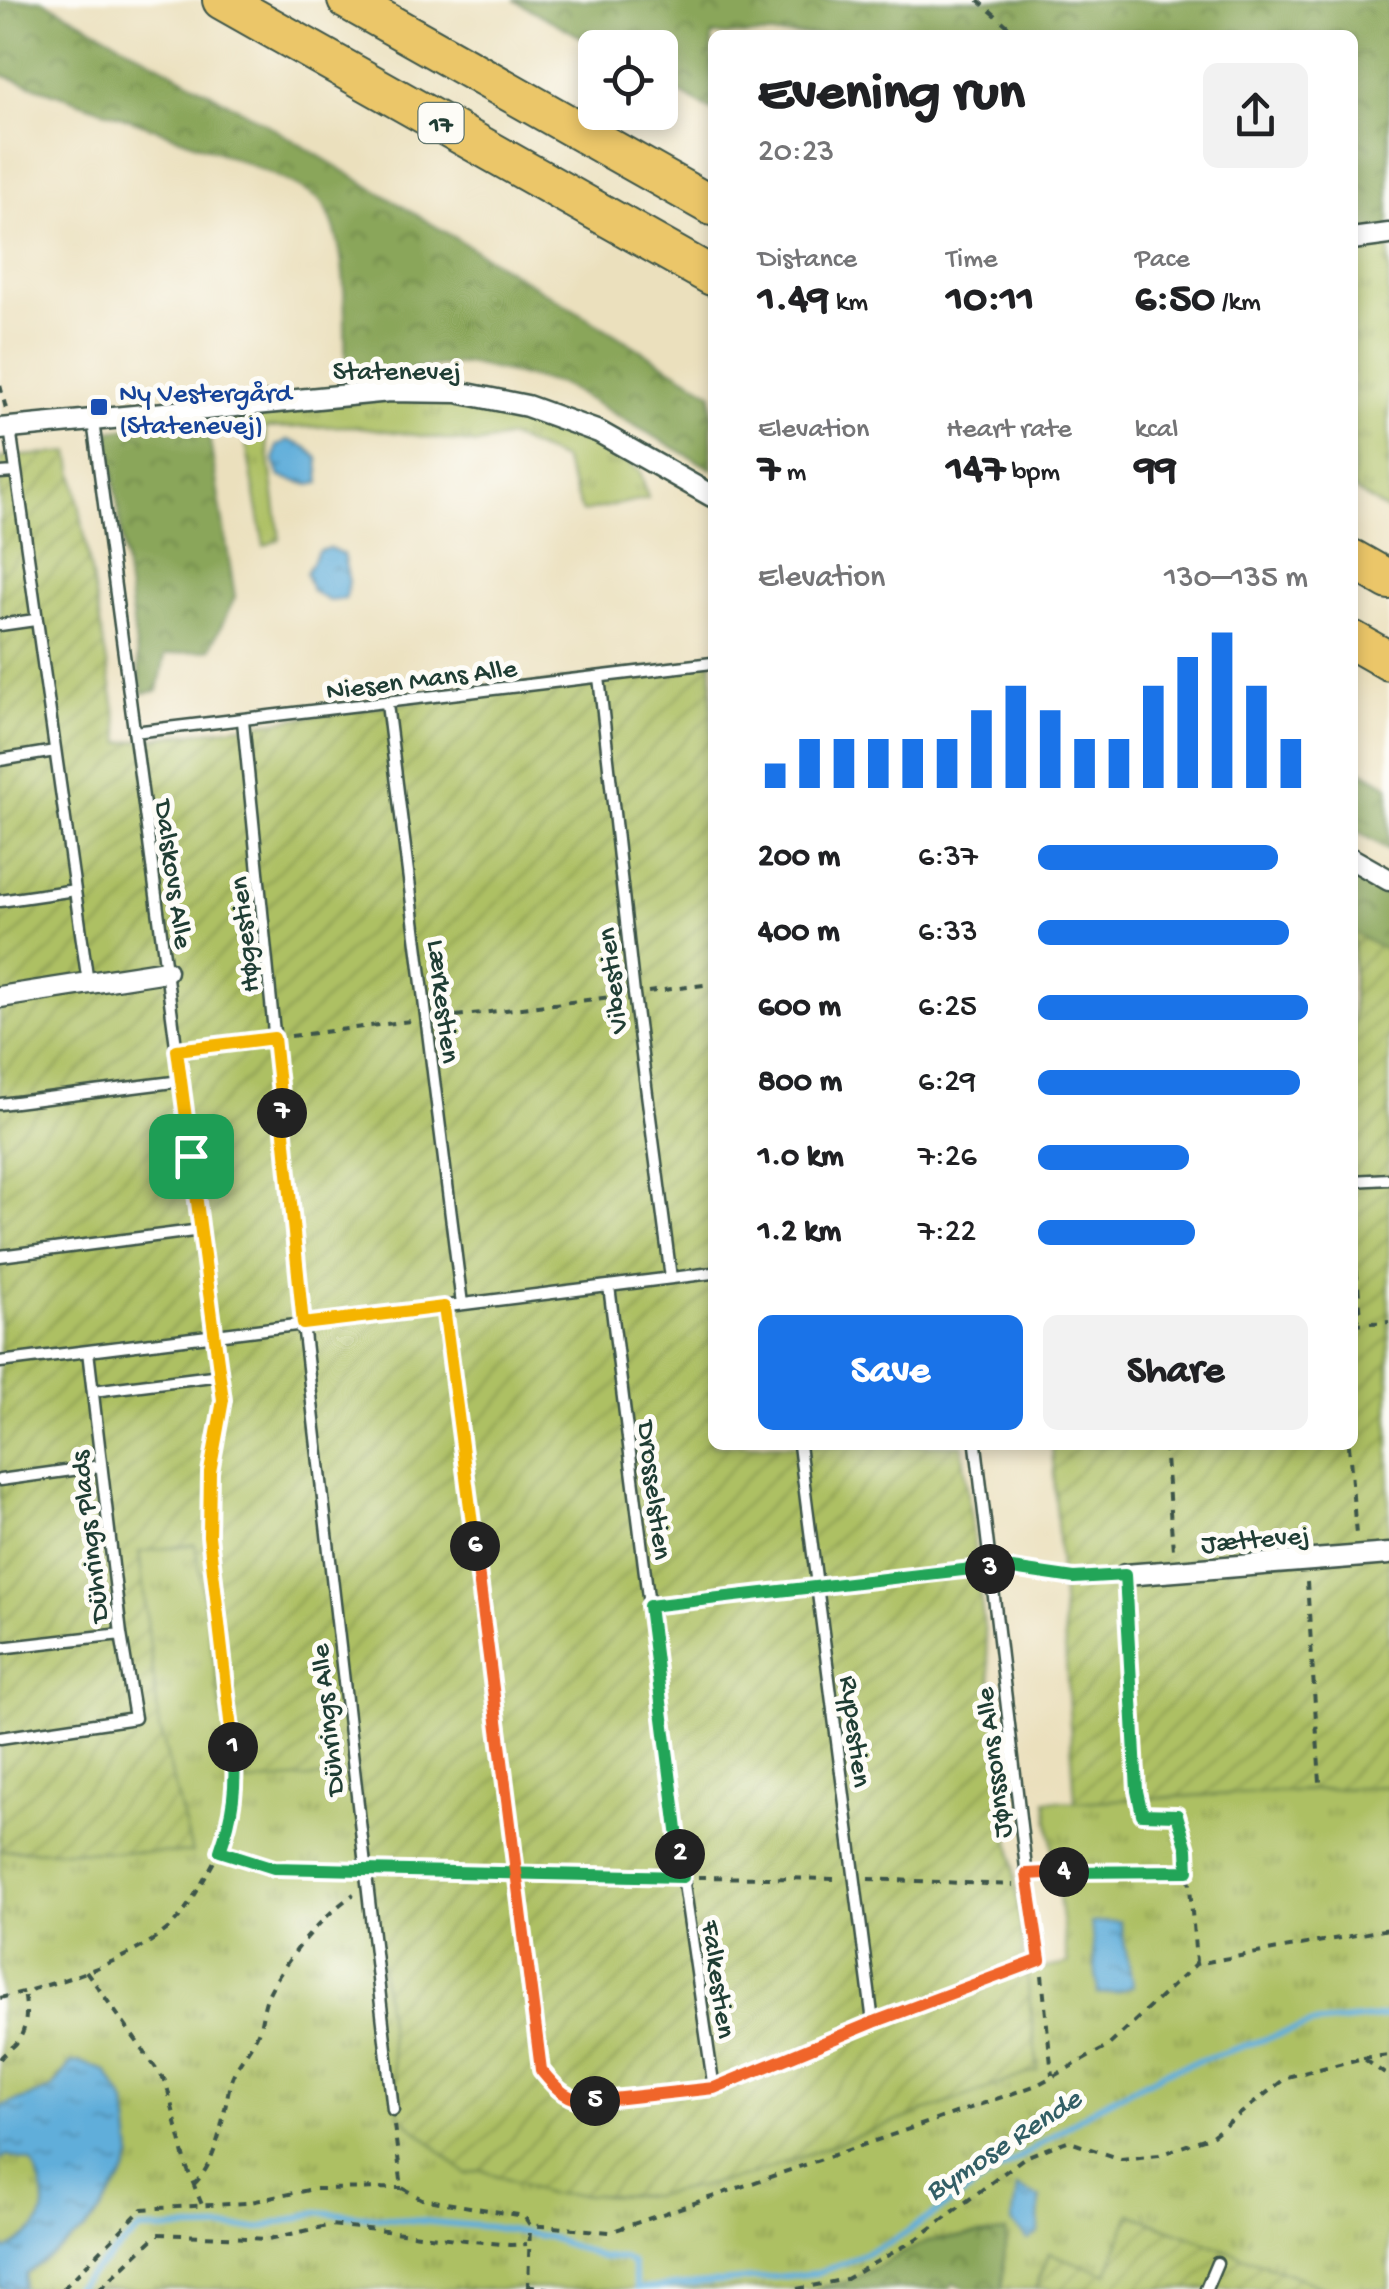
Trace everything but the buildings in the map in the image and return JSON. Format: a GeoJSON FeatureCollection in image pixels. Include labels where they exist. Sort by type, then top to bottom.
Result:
{"type":"FeatureCollection","features":[{"type":"Feature","properties":{"kind":"highway","name":"17"},"geometry":{"type":"LineString","coordinates":[[222,0],[708,274]]}},
{"type":"Feature","properties":{"kind":"highway","name":"17"},"geometry":{"type":"LineString","coordinates":[[346,0],[708,204]]}},
{"type":"Feature","properties":{"kind":"highway"},"geometry":{"type":"LineString","coordinates":[[1358,563],[1389,580]]}},
{"type":"Feature","properties":{"kind":"highway"},"geometry":{"type":"LineString","coordinates":[[1358,643],[1389,661]]}},
{"type":"Feature","properties":{"kind":"street"},"geometry":{"type":"LineString","coordinates":[[1358,239],[1389,234]]}},
{"type":"Feature","properties":{"kind":"street","name":"Statenevej"},"geometry":{"type":"LineString","coordinates":[[5,429],[390,390],[457,392],[527,406],[599,432],[708,494]]}},
{"type":"Feature","properties":{"kind":"street"},"geometry":{"type":"LineString","coordinates":[[1358,863],[1389,880]]}},
{"type":"Feature","properties":{"kind":"street"},"geometry":{"type":"LineString","coordinates":[[0,997],[166,971]]}},
{"type":"Feature","properties":{"kind":"street","name":"Jættevej"},"geometry":{"type":"LineString","coordinates":[[1125,1575],[1389,1554]]}},
{"type":"Feature","properties":{"kind":"lane","name":"Dalskovs Alle"},"geometry":{"type":"LineString","coordinates":[[92,419],[215,1335]]}},
{"type":"Feature","properties":{"kind":"lane"},"geometry":{"type":"LineString","coordinates":[[5,429],[15,472],[88,983]]}},
{"type":"Feature","properties":{"kind":"lane"},"geometry":{"type":"LineString","coordinates":[[0,474],[15,472]]}},
{"type":"Feature","properties":{"kind":"lane"},"geometry":{"type":"LineString","coordinates":[[0,624],[35,620]]}},
{"type":"Feature","properties":{"kind":"lane","name":"Niesen Mans Alle"},"geometry":{"type":"LineString","coordinates":[[134,732],[708,663]]}},
{"type":"Feature","properties":{"kind":"lane","name":"Vibestien"},"geometry":{"type":"LineString","coordinates":[[599,677],[634,994],[672,1278]]}},
{"type":"Feature","properties":{"kind":"lane","name":"Lærkestien"},"geometry":{"type":"LineString","coordinates":[[388,704],[462,1304]]}},
{"type":"Feature","properties":{"kind":"lane","name":"Høgestien"},"geometry":{"type":"LineString","coordinates":[[243,721],[303,1324]]}},
{"type":"Feature","properties":{"kind":"lane"},"geometry":{"type":"LineString","coordinates":[[0,760],[55,752]]}},
{"type":"Feature","properties":{"kind":"lane"},"geometry":{"type":"LineString","coordinates":[[0,901],[75,890]]}},
{"type":"Feature","properties":{"kind":"lane"},"geometry":{"type":"LineString","coordinates":[[0,1104],[181,1082]]}},
{"type":"Feature","properties":{"kind":"lane"},"geometry":{"type":"LineString","coordinates":[[1358,1182],[1389,1179]]}},
{"type":"Feature","properties":{"kind":"lane"},"geometry":{"type":"LineString","coordinates":[[0,1256],[201,1230]]}},
{"type":"Feature","properties":{"kind":"lane"},"geometry":{"type":"LineString","coordinates":[[0,1362],[708,1274]]}},
{"type":"Feature","properties":{"kind":"lane","name":"Drosselstien"},"geometry":{"type":"LineString","coordinates":[[609,1286],[683,1877]]}},
{"type":"Feature","properties":{"kind":"lane"},"geometry":{"type":"LineString","coordinates":[[444,1307],[541,2070],[556,2090],[586,2102],[714,2088],[1040,1960]]}},
{"type":"Feature","properties":{"kind":"lane","name":"Dührings Alle"},"geometry":{"type":"LineString","coordinates":[[303,1324],[393,2110]]}},
{"type":"Feature","properties":{"kind":"lane"},"geometry":{"type":"LineString","coordinates":[[215,1335],[223,1400],[210,1472],[209,1536],[230,1714]]}},
{"type":"Feature","properties":{"kind":"lane","name":"Dührings Plads"},"geometry":{"type":"LineString","coordinates":[[0,1738],[134,1718],[88,1351]]}},
{"type":"Feature","properties":{"kind":"lane"},"geometry":{"type":"LineString","coordinates":[[93,1392],[220,1375]]}},
{"type":"Feature","properties":{"kind":"lane","name":"Rypestien"},"geometry":{"type":"LineString","coordinates":[[800,1450],[874,2022]]}},
{"type":"Feature","properties":{"kind":"lane","name":"Jønssons Alle"},"geometry":{"type":"LineString","coordinates":[[977,1450],[1040,1960]]}},
{"type":"Feature","properties":{"kind":"lane"},"geometry":{"type":"LineString","coordinates":[[0,1480],[101,1466]]}},
{"type":"Feature","properties":{"kind":"lane"},"geometry":{"type":"LineString","coordinates":[[649,1606],[990,1569]]}},
{"type":"Feature","properties":{"kind":"lane"},"geometry":{"type":"LineString","coordinates":[[0,1648],[121,1634]]}},
{"type":"Feature","properties":{"kind":"lane","name":"Falkestien"},"geometry":{"type":"LineString","coordinates":[[683,1877],[714,2088]]}},
{"type":"Feature","properties":{"kind":"lane"},"geometry":{"type":"LineString","coordinates":[[1206,2289],[1217,2263]]}},
{"type":"Feature","properties":{"kind":"path"},"geometry":{"type":"LineString","coordinates":[[978,0],[1012,30]]}},
{"type":"Feature","properties":{"kind":"path"},"geometry":{"type":"LineString","coordinates":[[177,1050],[708,985]]}},
{"type":"Feature","properties":{"kind":"path"},"geometry":{"type":"LineString","coordinates":[[1358,1285],[1358,1319]]}},
{"type":"Feature","properties":{"kind":"path"},"geometry":{"type":"LineString","coordinates":[[1358,1324],[1389,1322]]}},
{"type":"Feature","properties":{"kind":"path"},"geometry":{"type":"LineString","coordinates":[[1165,1450],[1174,1571]]}},
{"type":"Feature","properties":{"kind":"path"},"geometry":{"type":"LineString","coordinates":[[1350,1450],[1358,1557]]}},
{"type":"Feature","properties":{"kind":"path"},"geometry":{"type":"LineString","coordinates":[[1305,1560],[1320,1782]]}},
{"type":"Feature","properties":{"kind":"path"},"geometry":{"type":"LineString","coordinates":[[990,1569],[1074,1578],[1125,1575],[1137,1791],[1142,1814],[1177,1815],[1187,1849],[1196,1964]]}},
{"type":"Feature","properties":{"kind":"path"},"geometry":{"type":"LineString","coordinates":[[0,1998],[59,1983],[131,1952],[172,1925],[192,1900],[220,1851],[232,1818],[236,1782],[230,1714]]}},
{"type":"Feature","properties":{"kind":"path"},"geometry":{"type":"LineString","coordinates":[[220,1851],[274,1868],[364,1871],[1028,1880],[1086,1870],[1188,1871]]}},
{"type":"Feature","properties":{"kind":"path"},"geometry":{"type":"LineString","coordinates":[[194,2184],[215,2144],[232,2080],[259,2030],[268,1994],[324,1920],[366,1886]]}},
{"type":"Feature","properties":{"kind":"path"},"geometry":{"type":"LineString","coordinates":[[530,2225],[610,2232],[1037,2085],[1107,2047],[1196,1964],[1389,1929]]}},
{"type":"Feature","properties":{"kind":"path"},"geometry":{"type":"LineString","coordinates":[[1040,1960],[1052,2076]]}},
{"type":"Feature","properties":{"kind":"path"},"geometry":{"type":"LineString","coordinates":[[86,1971],[166,2082],[202,2206]]}},
{"type":"Feature","properties":{"kind":"path"},"geometry":{"type":"LineString","coordinates":[[0,2058],[17,2043],[24,2028],[24,1992]]}},
{"type":"Feature","properties":{"kind":"path"},"geometry":{"type":"LineString","coordinates":[[797,2289],[846,2279],[917,2239],[1025,2158],[1067,2141],[1122,2158],[1159,2155],[1212,2136],[1287,2077],[1363,2058],[1389,2056]]}},
{"type":"Feature","properties":{"kind":"path"},"geometry":{"type":"LineString","coordinates":[[1363,2058],[1389,2077]]}},
{"type":"Feature","properties":{"kind":"path"},"geometry":{"type":"LineString","coordinates":[[393,2110],[402,2188]]}},
{"type":"Feature","properties":{"kind":"path"},"geometry":{"type":"LineString","coordinates":[[64,2289],[142,2209],[246,2203],[313,2190],[402,2188],[422,2199],[524,2216],[530,2225],[528,2287],[550,2289]]}},
{"type":"Feature","properties":{"kind":"path"},"geometry":{"type":"LineString","coordinates":[[100,2289],[158,2234],[269,2239],[331,2224],[527,2244]]}},
{"type":"Feature","properties":{"kind":"green space"},"geometry":{"type":"Polygon","coordinates":[[[0,0],[43,0],[261,121],[708,391],[708,467],[561,384],[467,363],[379,372],[346,370],[342,264],[333,223],[324,205],[307,192],[227,156],[0,74],[0,0]]]}},
{"type":"Feature","properties":{"kind":"green space"},"geometry":{"type":"Polygon","coordinates":[[[514,0],[1389,0],[1389,229],[1358,233],[1358,30],[708,30],[708,109],[678,91],[678,30],[578,30],[578,35],[514,0]]]}},
{"type":"Feature","properties":{"kind":"green space"},"geometry":{"type":"Polygon","coordinates":[[[1389,229],[1389,512],[1358,492],[1358,233],[1389,229]]]}},
{"type":"Feature","properties":{"kind":"green space"},"geometry":{"type":"Polygon","coordinates":[[[380,400],[482,407],[556,424],[588,438],[640,471],[648,498],[582,512],[563,460],[510,437],[477,444],[353,426],[265,428],[280,539],[264,546],[243,426],[221,429],[220,416],[380,400]]]}},
{"type":"Feature","properties":{"kind":"green space"},"geometry":{"type":"Polygon","coordinates":[[[206,417],[235,597],[210,649],[165,655],[158,691],[142,693],[108,431],[206,417]]]}},
{"type":"Feature","properties":{"kind":"green space"},"geometry":{"type":"Polygon","coordinates":[[[70,452],[121,743],[708,661],[708,1450],[963,1450],[1038,2070],[745,2177],[652,2196],[547,2194],[482,2170],[466,2174],[399,2115],[358,1774],[244,1783],[234,1722],[223,1718],[195,1544],[139,1552],[159,1725],[192,1853],[0,1850],[0,458],[70,452]]]}},
{"type":"Feature","properties":{"kind":"green space"},"geometry":{"type":"Polygon","coordinates":[[[1358,768],[1389,786],[1389,850],[1358,832],[1358,768]]]}},
{"type":"Feature","properties":{"kind":"green space"},"geometry":{"type":"Polygon","coordinates":[[[1358,879],[1389,897],[1389,1005],[1358,985],[1358,879]]]}},
{"type":"Feature","properties":{"kind":"green space"},"geometry":{"type":"Polygon","coordinates":[[[1358,935],[1389,952],[1389,1786],[1075,1802],[1052,1450],[1358,1450],[1358,935]]]}},
{"type":"Feature","properties":{"kind":"green space"},"geometry":{"type":"Polygon","coordinates":[[[196,1544],[223,1718],[234,1722],[244,1783],[358,1773],[482,2170],[547,2194],[1038,2070],[1026,1972],[1068,1964],[1046,1800],[1075,1802],[1389,1786],[1389,2289],[1329,2289],[1130,2214],[1107,2275],[1049,2253],[1035,2289],[1002,2289],[1006,2232],[928,2241],[847,2282],[813,2289],[23,2289],[26,2274],[83,2232],[99,2214],[125,2175],[132,2156],[126,2103],[106,2071],[80,2062],[58,2077],[52,2089],[0,2107],[0,1850],[191,1852],[159,1725],[139,1551],[196,1544]]]}},
{"type":"Feature","properties":{"kind":"green space"},"geometry":{"type":"Polygon","coordinates":[[[7,2155],[32,2162],[44,2204],[39,2224],[6,2250],[0,2242],[0,2160],[7,2155]]]}},
{"type":"Feature","properties":{"kind":"green space"},"geometry":{"type":"Polygon","coordinates":[[[1130,2214],[1329,2289],[1036,2289],[1049,2253],[1107,2274],[1130,2214]]]}},
{"type":"Feature","properties":{"kind":"green space"},"geometry":{"type":"Polygon","coordinates":[[[1006,2232],[1002,2289],[967,2289],[952,2283],[950,2289],[813,2289],[847,2282],[928,2241],[1006,2232]]]}},
{"type":"Feature","properties":{"kind":"water"},"geometry":{"type":"Polygon","coordinates":[[[288,440],[306,447],[318,458],[320,483],[310,485],[280,477],[274,461],[277,446],[288,440]]]}},
{"type":"Feature","properties":{"kind":"water"},"geometry":{"type":"Polygon","coordinates":[[[330,548],[343,554],[349,582],[345,599],[329,601],[312,591],[306,573],[318,551],[330,548]]]}},
{"type":"Feature","properties":{"kind":"water"},"geometry":{"type":"Polygon","coordinates":[[[1120,1921],[1133,1986],[1098,1994],[1091,1923],[1120,1921]]]}},
{"type":"Feature","properties":{"kind":"water"},"geometry":{"type":"Polygon","coordinates":[[[71,2063],[106,2071],[126,2103],[132,2156],[125,2175],[83,2232],[26,2274],[23,2289],[0,2289],[0,2242],[6,2250],[31,2233],[39,2224],[44,2203],[32,2162],[7,2155],[0,2160],[0,2107],[52,2089],[71,2063]]]}},
{"type":"Feature","properties":{"kind":"water"},"geometry":{"type":"Polygon","coordinates":[[[1017,2187],[1040,2198],[1039,2233],[1028,2240],[1012,2223],[1017,2187]]]}},
{"type":"Feature","properties":{"kind":"waterway","name":"Bymose Rende"},"geometry":{"type":"LineString","coordinates":[[639,2289],[819,2273],[892,2242],[1096,2107],[1167,2071],[1312,2024],[1389,2016]]}},
{"type":"Feature","properties":{"kind":"waterway","name":"Bymose Rende"},"geometry":{"type":"LineString","coordinates":[[74,2289],[140,2230],[261,2228],[318,2212],[490,2227],[548,2237],[601,2257],[623,2258],[632,2263],[637,2289]]}},
{"type":"Feature","properties":{"kind":"place","name":"Ny Vestergård (Statenevej)"},"geometry":{"type":"Point","coordinates":[99,407]}},
{"type":"Feature","properties":{"kind":"route"},"geometry":{"type":"LineString","coordinates":[[191,1156],[177,1050],[274,1038],[303,1324],[444,1307],[517,1874],[541,2070],[556,2090],[586,2102],[714,2088],[1040,1960],[1027,1874],[1188,1871],[1187,1849],[1177,1815],[1142,1814],[1137,1791],[1125,1575],[1074,1578],[1012,1569],[990,1572],[989,1567],[649,1606],[683,1877],[517,1874],[364,1871],[274,1868],[220,1851],[232,1818],[236,1782],[209,1536],[210,1472],[223,1400],[191,1156]]}}]}
